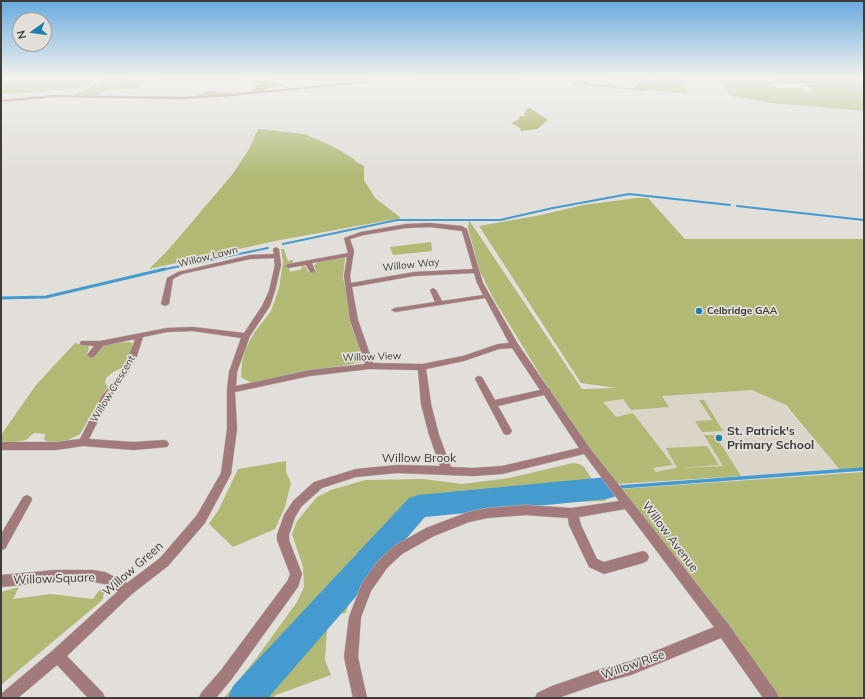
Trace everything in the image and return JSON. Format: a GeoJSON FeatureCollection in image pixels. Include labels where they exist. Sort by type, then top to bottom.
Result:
{"type":"FeatureCollection","features":[{"type":"Feature","properties":{"kind":"street","name":"Willow Avenue"},"geometry":{"type":"LineString","coordinates":[[351,254],[351,248],[347,238],[363,233],[406,226],[430,225],[462,228],[465,230],[476,271],[487,296],[514,345],[586,450],[724,630],[772,698]]}},
{"type":"Feature","properties":{"kind":"street","name":"Willow Lawn"},"geometry":{"type":"LineString","coordinates":[[165,304],[170,278],[180,273],[277,252]]}},
{"type":"Feature","properties":{"kind":"street","name":"Willow Green"},"geometry":{"type":"LineString","coordinates":[[7,698],[57,656],[128,590],[164,562],[202,519],[226,474],[232,428],[231,390],[233,372],[246,336],[262,313],[270,298],[277,270],[277,252]]}},
{"type":"Feature","properties":{"kind":"street"},"geometry":{"type":"LineString","coordinates":[[288,266],[351,254],[347,276],[354,320],[370,366]]}},
{"type":"Feature","properties":{"kind":"street"},"geometry":{"type":"LineString","coordinates":[[308,262],[312,271]]}},
{"type":"Feature","properties":{"kind":"street","name":"Willow Way"},"geometry":{"type":"LineString","coordinates":[[349,285],[419,273],[476,271]]}},
{"type":"Feature","properties":{"kind":"street"},"geometry":{"type":"LineString","coordinates":[[433,290],[440,303]]}},
{"type":"Feature","properties":{"kind":"street"},"geometry":{"type":"LineString","coordinates":[[395,310],[487,296]]}},
{"type":"Feature","properties":{"kind":"street"},"geometry":{"type":"LineString","coordinates":[[84,343],[100,344],[167,330],[193,329],[246,336]]}},
{"type":"Feature","properties":{"kind":"street","name":"Willow Crescent"},"geometry":{"type":"LineString","coordinates":[[83,442],[105,398],[124,373],[133,356],[140,335]]}},
{"type":"Feature","properties":{"kind":"street"},"geometry":{"type":"LineString","coordinates":[[91,355],[100,344]]}},
{"type":"Feature","properties":{"kind":"street","name":"Willow View"},"geometry":{"type":"LineString","coordinates":[[231,390],[310,372],[370,366],[422,367],[464,358],[498,347],[514,345]]}},
{"type":"Feature","properties":{"kind":"street"},"geometry":{"type":"LineString","coordinates":[[422,367],[426,404],[434,435],[447,471]]}},
{"type":"Feature","properties":{"kind":"street"},"geometry":{"type":"LineString","coordinates":[[479,379],[508,431]]}},
{"type":"Feature","properties":{"kind":"street"},"geometry":{"type":"LineString","coordinates":[[493,404],[547,392]]}},
{"type":"Feature","properties":{"kind":"street"},"geometry":{"type":"LineString","coordinates":[[1,446],[56,446],[83,442],[133,446],[164,444]]}},
{"type":"Feature","properties":{"kind":"street","name":"Willow Brook"},"geometry":{"type":"LineString","coordinates":[[206,698],[226,675],[294,583],[296,574],[283,540],[290,515],[297,504],[318,485],[356,473],[397,469],[473,472],[502,470],[586,450]]}},
{"type":"Feature","properties":{"kind":"street"},"geometry":{"type":"LineString","coordinates":[[1,545],[27,500]]}},
{"type":"Feature","properties":{"kind":"street"},"geometry":{"type":"LineString","coordinates":[[360,698],[351,657],[355,617],[366,587],[382,564],[398,550],[430,532],[468,517],[488,513],[525,510],[572,513],[628,504]]}},
{"type":"Feature","properties":{"kind":"street"},"geometry":{"type":"LineString","coordinates":[[572,513],[593,563],[604,568],[643,557]]}},
{"type":"Feature","properties":{"kind":"street","name":"Willow Square"},"geometry":{"type":"LineString","coordinates":[[1,581],[55,576],[93,576],[105,578],[128,590]]}},
{"type":"Feature","properties":{"kind":"street","name":"Willow Rise"},"geometry":{"type":"LineString","coordinates":[[542,698],[601,676],[631,668],[724,630]]}},
{"type":"Feature","properties":{"kind":"street"},"geometry":{"type":"LineString","coordinates":[[57,656],[98,698]]}},
{"type":"Feature","properties":{"kind":"shaded area","name":"St. Patrick's Primary School"},"geometry":{"type":"Polygon","coordinates":[[[768,386],[840,470],[664,481],[582,389],[768,386]]]}},
{"type":"Feature","properties":{"kind":"green space"},"geometry":{"type":"Polygon","coordinates":[[[527,110],[532,110],[548,120],[537,129],[521,131],[520,128],[511,123],[518,120],[520,116],[526,116],[524,114],[527,110]]]}},
{"type":"Feature","properties":{"kind":"green space"},"geometry":{"type":"Polygon","coordinates":[[[848,110],[864,110],[864,111],[848,110]]]}},
{"type":"Feature","properties":{"kind":"green space"},"geometry":{"type":"Polygon","coordinates":[[[258,129],[305,134],[334,147],[354,159],[364,166],[364,180],[375,198],[401,218],[275,241],[149,269],[168,250],[232,175],[249,149],[258,129]]]}},
{"type":"Feature","properties":{"kind":"green space","name":"Celbridge GAA"},"geometry":{"type":"Polygon","coordinates":[[[648,198],[685,239],[864,239],[864,468],[840,470],[786,405],[752,390],[662,396],[669,407],[631,410],[623,399],[603,402],[616,417],[633,413],[673,465],[653,468],[656,472],[675,468],[723,466],[704,435],[715,435],[741,476],[617,484],[589,449],[550,391],[492,296],[480,271],[468,228],[469,220],[582,389],[616,388],[581,383],[479,226],[541,215],[583,205],[648,198]]]}},
{"type":"Feature","properties":{"kind":"green space"},"geometry":{"type":"Polygon","coordinates":[[[431,242],[432,251],[393,255],[390,247],[431,242]]]}},
{"type":"Feature","properties":{"kind":"green space"},"geometry":{"type":"Polygon","coordinates":[[[281,249],[284,249],[288,261],[293,260],[293,263],[288,265],[290,272],[302,269],[301,266],[306,267],[308,272],[316,270],[314,266],[318,261],[341,257],[345,258],[343,278],[348,297],[351,325],[364,359],[362,362],[251,383],[241,377],[242,362],[246,348],[254,333],[271,311],[279,288],[283,262],[281,249]]]}},
{"type":"Feature","properties":{"kind":"green space"},"geometry":{"type":"Polygon","coordinates":[[[75,343],[88,346],[89,349],[87,354],[95,355],[99,348],[109,344],[132,343],[132,355],[125,366],[106,378],[105,383],[108,386],[80,434],[66,441],[49,442],[44,440],[45,434],[34,433],[26,440],[4,443],[1,440],[1,435],[36,385],[75,343]]]}},
{"type":"Feature","properties":{"kind":"green space"},"geometry":{"type":"Polygon","coordinates":[[[699,400],[704,400],[723,431],[702,432],[695,421],[712,420],[699,400]]]}},
{"type":"Feature","properties":{"kind":"green space"},"geometry":{"type":"Polygon","coordinates":[[[707,446],[719,465],[677,468],[666,448],[707,446]]]}},
{"type":"Feature","properties":{"kind":"green space"},"geometry":{"type":"Polygon","coordinates":[[[286,461],[286,472],[291,483],[285,507],[275,529],[233,547],[209,524],[219,509],[238,469],[286,461]]]}},
{"type":"Feature","properties":{"kind":"green space"},"geometry":{"type":"Polygon","coordinates":[[[573,463],[584,467],[606,501],[481,504],[440,510],[420,518],[404,529],[363,573],[351,593],[346,613],[328,615],[325,660],[331,675],[276,695],[273,698],[224,698],[255,660],[297,602],[304,587],[303,567],[292,534],[297,521],[317,497],[331,490],[365,480],[423,479],[462,484],[509,478],[573,463]]]}},
{"type":"Feature","properties":{"kind":"green space"},"geometry":{"type":"Polygon","coordinates":[[[864,472],[864,698],[777,698],[621,489],[864,472]]]}},
{"type":"Feature","properties":{"kind":"green space"},"geometry":{"type":"Polygon","coordinates":[[[19,587],[13,599],[51,594],[93,599],[100,589],[104,592],[103,599],[98,604],[1,685],[1,592],[19,587]]]}},
{"type":"Feature","properties":{"kind":"waterway"},"geometry":{"type":"LineString","coordinates":[[283,244],[397,220],[500,220],[553,208],[629,194],[730,205]]}},
{"type":"Feature","properties":{"kind":"waterway"},"geometry":{"type":"LineString","coordinates":[[737,206],[864,220]]}},
{"type":"Feature","properties":{"kind":"waterway"},"geometry":{"type":"LineString","coordinates":[[161,270],[268,248]]}},
{"type":"Feature","properties":{"kind":"waterway"},"geometry":{"type":"LineString","coordinates":[[1,298],[46,297],[165,269]]}},
{"type":"Feature","properties":{"kind":"waterway"},"geometry":{"type":"LineString","coordinates":[[619,487],[864,469]]}},
{"type":"Feature","properties":{"kind":"waterway"},"geometry":{"type":"LineString","coordinates":[[245,698],[418,506],[607,488]]}},
{"type":"Feature","properties":{"kind":"place","name":"Celbridge GAA"},"geometry":{"type":"Point","coordinates":[699,311]}},
{"type":"Feature","properties":{"kind":"place","name":"St. Patrick's Primary School"},"geometry":{"type":"Point","coordinates":[719,438]}}]}
